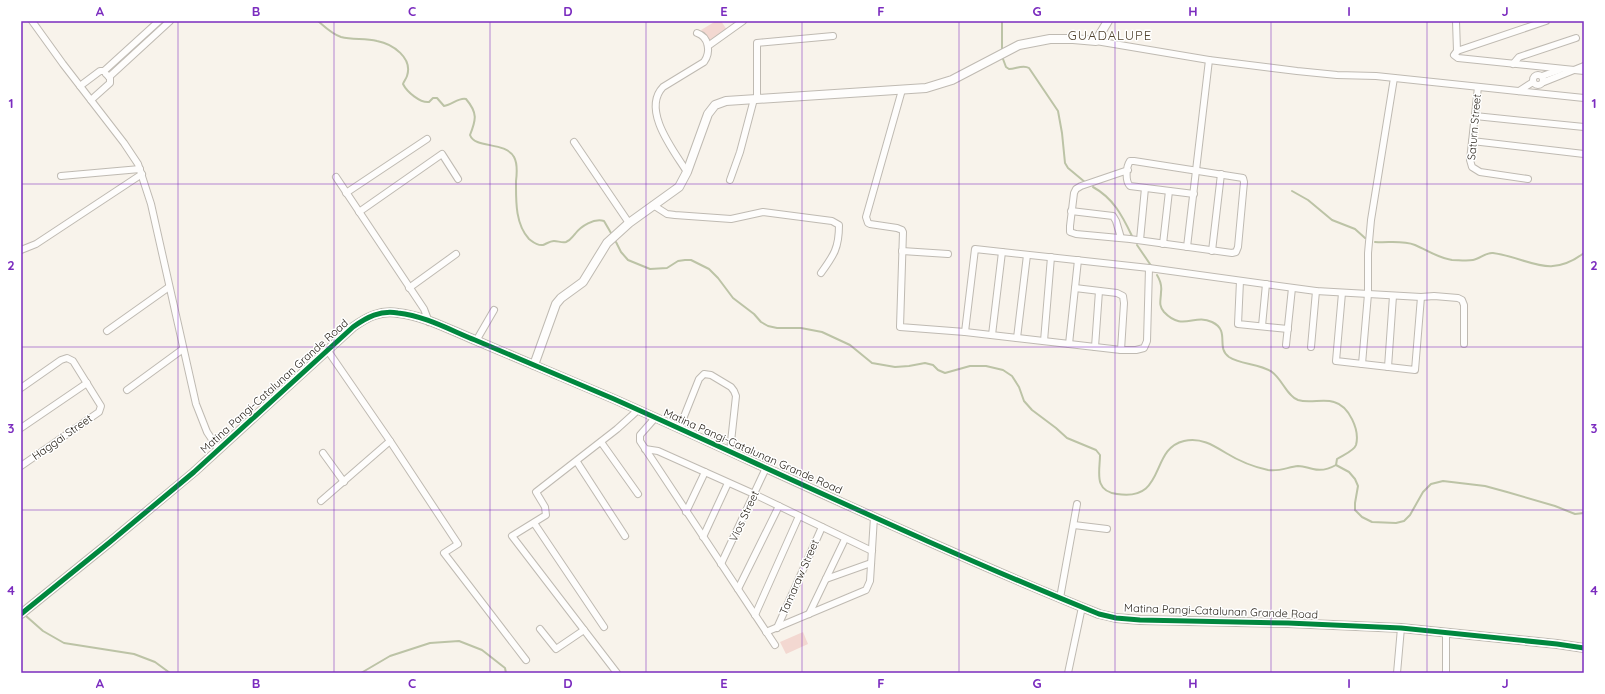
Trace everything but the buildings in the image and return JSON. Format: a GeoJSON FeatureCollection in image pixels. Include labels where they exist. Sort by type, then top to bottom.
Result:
{"type":"FeatureCollection","features":[{"type":"Feature","properties":{"kind":"street"},"geometry":{"type":"LineString","coordinates":[[32,21],[129,149],[141,171],[151,204],[196,404],[207,432],[218,450]]}},
{"type":"Feature","properties":{"kind":"street"},"geometry":{"type":"LineString","coordinates":[[80,86],[100,71],[104,71],[159,21]]}},
{"type":"Feature","properties":{"kind":"street"},"geometry":{"type":"LineString","coordinates":[[109,77],[170,21]]}},
{"type":"Feature","properties":{"kind":"street"},"geometry":{"type":"LineString","coordinates":[[708,46],[743,21]]}},
{"type":"Feature","properties":{"kind":"street"},"geometry":{"type":"LineString","coordinates":[[1096,42],[1108,21]]}},
{"type":"Feature","properties":{"kind":"street"},"geometry":{"type":"LineString","coordinates":[[1456,21],[1457,51],[1454,54],[1456,57],[1584,71]]}},
{"type":"Feature","properties":{"kind":"street"},"geometry":{"type":"LineString","coordinates":[[1457,51],[1546,21]]}},
{"type":"Feature","properties":{"kind":"street"},"geometry":{"type":"LineString","coordinates":[[687,172],[659,124],[656,98],[663,87],[704,62],[709,53],[708,46],[702,35],[697,33]]}},
{"type":"Feature","properties":{"kind":"street"},"geometry":{"type":"LineString","coordinates":[[730,180],[740,152],[755,99],[757,43],[833,36]]}},
{"type":"Feature","properties":{"kind":"street"},"geometry":{"type":"LineString","coordinates":[[1513,64],[1519,57],[1576,38]]}},
{"type":"Feature","properties":{"kind":"street"},"geometry":{"type":"LineString","coordinates":[[534,365],[545,339],[552,312],[556,304],[561,298],[583,282],[607,243],[628,223],[679,186],[687,172],[708,114],[719,103],[726,101],[926,88],[952,80],[1019,45],[1050,39],[1073,39],[1209,60],[1318,73],[1394,78],[1584,98]]}},
{"type":"Feature","properties":{"kind":"street"},"geometry":{"type":"LineString","coordinates":[[1187,247],[1209,60]]}},
{"type":"Feature","properties":{"kind":"street"},"geometry":{"type":"LineString","coordinates":[[1537,93],[1535,76],[1543,79],[1584,66]]}},
{"type":"Feature","properties":{"kind":"street"},"geometry":{"type":"LineString","coordinates":[[1519,91],[1535,84],[1541,85],[1543,79],[1561,69]]}},
{"type":"Feature","properties":{"kind":"street"},"geometry":{"type":"LineString","coordinates":[[91,100],[110,83],[109,77],[104,71]]}},
{"type":"Feature","properties":{"kind":"street"},"geometry":{"type":"LineString","coordinates":[[1362,364],[1368,294],[1368,253],[1371,220],[1394,78]]}},
{"type":"Feature","properties":{"kind":"street","name":"Saturn Street"},"geometry":{"type":"LineString","coordinates":[[1478,87],[1470,160],[1472,167],[1480,172],[1528,179]]}},
{"type":"Feature","properties":{"kind":"street"},"geometry":{"type":"LineString","coordinates":[[902,90],[866,217],[868,223],[870,224],[898,228],[902,230],[900,327],[965,332],[1121,350],[1141,350],[1146,345],[1148,268]]}},
{"type":"Feature","properties":{"kind":"street"},"geometry":{"type":"LineString","coordinates":[[1475,116],[1584,127]]}},
{"type":"Feature","properties":{"kind":"street"},"geometry":{"type":"LineString","coordinates":[[346,193],[427,139]]}},
{"type":"Feature","properties":{"kind":"street"},"geometry":{"type":"LineString","coordinates":[[1472,141],[1584,154]]}},
{"type":"Feature","properties":{"kind":"street"},"geometry":{"type":"LineString","coordinates":[[574,142],[628,223]]}},
{"type":"Feature","properties":{"kind":"street"},"geometry":{"type":"LineString","coordinates":[[359,212],[442,154],[458,179]]}},
{"type":"Feature","properties":{"kind":"street"},"geometry":{"type":"LineString","coordinates":[[1128,170],[1078,187],[1074,193],[1070,229],[1072,233],[1140,240],[1212,251],[1234,253],[1238,251],[1244,180],[1241,177],[1132,161],[1128,164],[1128,170],[1128,185],[1194,194]]}},
{"type":"Feature","properties":{"kind":"street"},"geometry":{"type":"LineString","coordinates":[[61,176],[141,171]]}},
{"type":"Feature","properties":{"kind":"street"},"geometry":{"type":"LineString","coordinates":[[21,250],[36,244],[141,171]]}},
{"type":"Feature","properties":{"kind":"street"},"geometry":{"type":"LineString","coordinates":[[1212,251],[1221,174]]}},
{"type":"Feature","properties":{"kind":"street"},"geometry":{"type":"LineString","coordinates":[[336,177],[424,309],[429,322]]}},
{"type":"Feature","properties":{"kind":"street"},"geometry":{"type":"LineString","coordinates":[[1140,240],[1145,188]]}},
{"type":"Feature","properties":{"kind":"street"},"geometry":{"type":"LineString","coordinates":[[1163,244],[1169,191]]}},
{"type":"Feature","properties":{"kind":"street"},"geometry":{"type":"LineString","coordinates":[[653,205],[667,214],[682,216],[731,219],[763,212],[832,221],[839,225],[839,235],[835,254],[821,273]]}},
{"type":"Feature","properties":{"kind":"street"},"geometry":{"type":"LineString","coordinates":[[1072,211],[1112,216],[1116,221],[1120,238]]}},
{"type":"Feature","properties":{"kind":"street"},"geometry":{"type":"LineString","coordinates":[[965,332],[975,248],[1148,268],[1316,291],[1393,296],[1438,296],[1462,300],[1464,305],[1464,344]]}},
{"type":"Feature","properties":{"kind":"street"},"geometry":{"type":"LineString","coordinates":[[902,250],[948,254]]}},
{"type":"Feature","properties":{"kind":"street"},"geometry":{"type":"LineString","coordinates":[[992,335],[1002,252]]}},
{"type":"Feature","properties":{"kind":"street"},"geometry":{"type":"LineString","coordinates":[[409,288],[456,254]]}},
{"type":"Feature","properties":{"kind":"street"},"geometry":{"type":"LineString","coordinates":[[1017,338],[1026,255]]}},
{"type":"Feature","properties":{"kind":"street"},"geometry":{"type":"LineString","coordinates":[[1044,341],[1051,257]]}},
{"type":"Feature","properties":{"kind":"street"},"geometry":{"type":"LineString","coordinates":[[1069,344],[1078,260]]}},
{"type":"Feature","properties":{"kind":"street"},"geometry":{"type":"LineString","coordinates":[[1240,281],[1238,324],[1288,329]]}},
{"type":"Feature","properties":{"kind":"street"},"geometry":{"type":"LineString","coordinates":[[1262,326],[1266,284]]}},
{"type":"Feature","properties":{"kind":"street"},"geometry":{"type":"LineString","coordinates":[[106,331],[169,288]]}},
{"type":"Feature","properties":{"kind":"street"},"geometry":{"type":"LineString","coordinates":[[1075,288],[1120,294],[1124,298],[1121,350]]}},
{"type":"Feature","properties":{"kind":"street"},"geometry":{"type":"LineString","coordinates":[[1286,345],[1292,288]]}},
{"type":"Feature","properties":{"kind":"street"},"geometry":{"type":"LineString","coordinates":[[1094,347],[1099,291]]}},
{"type":"Feature","properties":{"kind":"street"},"geometry":{"type":"LineString","coordinates":[[1311,347],[1316,291]]}},
{"type":"Feature","properties":{"kind":"street"},"geometry":{"type":"LineString","coordinates":[[1342,293],[1336,361],[1415,370],[1421,297]]}},
{"type":"Feature","properties":{"kind":"street"},"geometry":{"type":"LineString","coordinates":[[1388,367],[1393,296]]}},
{"type":"Feature","properties":{"kind":"street"},"geometry":{"type":"LineString","coordinates":[[476,341],[494,310]]}},
{"type":"Feature","properties":{"kind":"street","name":"Matina Pangi-Catalunan Grande Road"},"geometry":{"type":"LineString","coordinates":[[21,614],[110,542],[218,450],[353,327],[374,314],[397,312],[417,316],[534,365],[730,451],[874,517],[1099,614],[1126,619],[1288,623],[1400,628],[1584,648]]}},
{"type":"Feature","properties":{"kind":"street"},"geometry":{"type":"LineString","coordinates":[[127,390],[183,349]]}},
{"type":"Feature","properties":{"kind":"street"},"geometry":{"type":"LineString","coordinates":[[328,351],[458,544],[444,553],[526,660]]}},
{"type":"Feature","properties":{"kind":"street"},"geometry":{"type":"LineString","coordinates":[[21,388],[61,360],[67,358],[73,362],[87,383],[21,428]]}},
{"type":"Feature","properties":{"kind":"street"},"geometry":{"type":"LineString","coordinates":[[679,429],[699,378],[704,374],[711,375],[731,387],[736,396],[730,451]]}},
{"type":"Feature","properties":{"kind":"street","name":"Haggai Street"},"geometry":{"type":"LineString","coordinates":[[21,466],[99,412],[101,404],[87,383]]}},
{"type":"Feature","properties":{"kind":"street"},"geometry":{"type":"LineString","coordinates":[[617,673],[512,536],[543,517],[546,513],[545,507],[536,492],[602,442],[638,410]]}},
{"type":"Feature","properties":{"kind":"street"},"geometry":{"type":"LineString","coordinates":[[655,418],[639,438],[686,512],[775,645]]}},
{"type":"Feature","properties":{"kind":"street"},"geometry":{"type":"LineString","coordinates":[[321,501],[390,441]]}},
{"type":"Feature","properties":{"kind":"street"},"geometry":{"type":"LineString","coordinates":[[602,442],[638,494]]}},
{"type":"Feature","properties":{"kind":"street"},"geometry":{"type":"LineString","coordinates":[[645,449],[658,451],[754,494],[872,551]]}},
{"type":"Feature","properties":{"kind":"street"},"geometry":{"type":"LineString","coordinates":[[323,453],[344,482]]}},
{"type":"Feature","properties":{"kind":"street"},"geometry":{"type":"LineString","coordinates":[[577,462],[625,536]]}},
{"type":"Feature","properties":{"kind":"street","name":"Vios Street"},"geometry":{"type":"LineString","coordinates":[[721,564],[766,468]]}},
{"type":"Feature","properties":{"kind":"street"},"geometry":{"type":"LineString","coordinates":[[686,512],[705,472]]}},
{"type":"Feature","properties":{"kind":"street"},"geometry":{"type":"LineString","coordinates":[[703,537],[728,483]]}},
{"type":"Feature","properties":{"kind":"street"},"geometry":{"type":"LineString","coordinates":[[1060,598],[1077,504]]}},
{"type":"Feature","properties":{"kind":"street"},"geometry":{"type":"LineString","coordinates":[[738,589],[779,506]]}},
{"type":"Feature","properties":{"kind":"street"},"geometry":{"type":"LineString","coordinates":[[755,615],[799,516]]}},
{"type":"Feature","properties":{"kind":"street"},"geometry":{"type":"LineString","coordinates":[[766,632],[863,592],[868,588],[874,517]]}},
{"type":"Feature","properties":{"kind":"street"},"geometry":{"type":"LineString","coordinates":[[534,523],[604,626]]}},
{"type":"Feature","properties":{"kind":"street"},"geometry":{"type":"LineString","coordinates":[[1074,525],[1107,529]]}},
{"type":"Feature","properties":{"kind":"street","name":"Tamaraw Street"},"geometry":{"type":"LineString","coordinates":[[777,628],[822,527]]}},
{"type":"Feature","properties":{"kind":"street"},"geometry":{"type":"LineString","coordinates":[[809,614],[845,538]]}},
{"type":"Feature","properties":{"kind":"street"},"geometry":{"type":"LineString","coordinates":[[826,578],[871,563]]}},
{"type":"Feature","properties":{"kind":"street"},"geometry":{"type":"LineString","coordinates":[[1068,672],[1082,607]]}},
{"type":"Feature","properties":{"kind":"street"},"geometry":{"type":"LineString","coordinates":[[1396,673],[1400,628]]}},
{"type":"Feature","properties":{"kind":"street"},"geometry":{"type":"LineString","coordinates":[[540,629],[556,649],[584,630]]}},
{"type":"Feature","properties":{"kind":"street"},"geometry":{"type":"LineString","coordinates":[[1446,632],[1446,673]]}},
{"type":"Feature","properties":{"kind":"shaded area"},"geometry":{"type":"Polygon","coordinates":[[[716,21],[721,21],[727,30],[708,41],[701,30],[716,21]]]}},
{"type":"Feature","properties":{"kind":"shaded area"},"geometry":{"type":"Polygon","coordinates":[[[803,632],[808,644],[786,654],[780,642],[803,632]]]}},
{"type":"Feature","properties":{"kind":"waterway"},"geometry":{"type":"LineString","coordinates":[[318,21],[338,36],[377,41],[389,45],[395,49],[407,63],[407,76],[403,84],[418,99],[429,102],[433,98],[437,98],[444,106],[461,99],[466,99],[473,108],[475,117],[470,135],[473,139],[484,144],[504,149],[510,152],[514,157],[517,169],[517,212],[524,233],[529,239],[541,245],[553,241],[566,242],[584,226],[600,220],[604,221],[611,233]]}},
{"type":"Feature","properties":{"kind":"waterway"},"geometry":{"type":"LineString","coordinates":[[1002,21],[1002,49]]}},
{"type":"Feature","properties":{"kind":"waterway"},"geometry":{"type":"LineString","coordinates":[[1003,59],[1006,67],[1009,69],[1022,67],[1029,68],[1058,111],[1065,163],[1068,168],[1086,183]]}},
{"type":"Feature","properties":{"kind":"waterway"},"geometry":{"type":"LineString","coordinates":[[1093,187],[1106,196],[1116,208],[1132,236]]}},
{"type":"Feature","properties":{"kind":"waterway"},"geometry":{"type":"LineString","coordinates":[[1292,191],[1308,200],[1332,220],[1355,229],[1365,238]]}},
{"type":"Feature","properties":{"kind":"waterway"},"geometry":{"type":"LineString","coordinates":[[616,242],[621,252],[628,260],[650,269],[667,268],[678,261],[691,260],[709,269],[733,298],[754,314],[761,322],[768,326],[777,328],[801,328],[822,332],[850,345],[872,363],[895,367],[925,363],[933,365],[938,370],[945,373],[970,366],[986,366],[1003,370],[1012,376],[1019,387],[1024,401],[1032,410],[1067,438],[1096,450],[1100,455],[1099,474],[1101,485],[1109,492],[1117,494],[1133,494],[1144,490],[1151,483],[1166,454],[1173,446],[1190,440],[1206,442],[1241,461],[1268,470],[1280,470],[1298,466],[1322,470],[1336,465]]}},
{"type":"Feature","properties":{"kind":"waterway"},"geometry":{"type":"LineString","coordinates":[[1375,242],[1410,243],[1437,256],[1452,260],[1473,260],[1493,253],[1539,265],[1549,266],[1560,265],[1571,261],[1584,253]]}},
{"type":"Feature","properties":{"kind":"waterway"},"geometry":{"type":"LineString","coordinates":[[1137,245],[1152,267]]}},
{"type":"Feature","properties":{"kind":"waterway"},"geometry":{"type":"LineString","coordinates":[[1157,275],[1161,285],[1161,307],[1171,318],[1183,322],[1200,319],[1212,322],[1221,330],[1223,349],[1229,357],[1272,372],[1291,395],[1298,400],[1334,402],[1339,404],[1349,413],[1355,426],[1357,439],[1356,445],[1351,451],[1337,459],[1336,465]]}},
{"type":"Feature","properties":{"kind":"waterway"},"geometry":{"type":"LineString","coordinates":[[1336,465],[1349,472],[1355,479],[1358,486],[1355,510],[1362,517],[1372,522],[1396,523],[1404,521],[1410,515],[1423,492],[1431,484],[1443,481],[1485,486],[1555,506],[1575,514],[1584,513]]}},
{"type":"Feature","properties":{"kind":"waterway"},"geometry":{"type":"LineString","coordinates":[[26,616],[43,631],[64,643],[134,654],[155,662],[170,673]]}},
{"type":"Feature","properties":{"kind":"waterway"},"geometry":{"type":"LineString","coordinates":[[361,673],[390,656],[430,643],[459,641],[482,650],[505,668],[506,673]]}},
{"type":"Feature","properties":{"kind":"cycle path"},"geometry":{"type":"LineString","coordinates":[[21,614],[194,472],[353,327],[374,315],[391,312],[418,317],[437,324],[597,392],[977,563],[1099,614],[1116,618],[1140,620],[1288,623],[1401,628],[1584,648]]}},
{"type":"Feature","properties":{"kind":"district","name":"GUADALUPE"},"geometry":{"type":"Point","coordinates":[1110,35]}}]}
